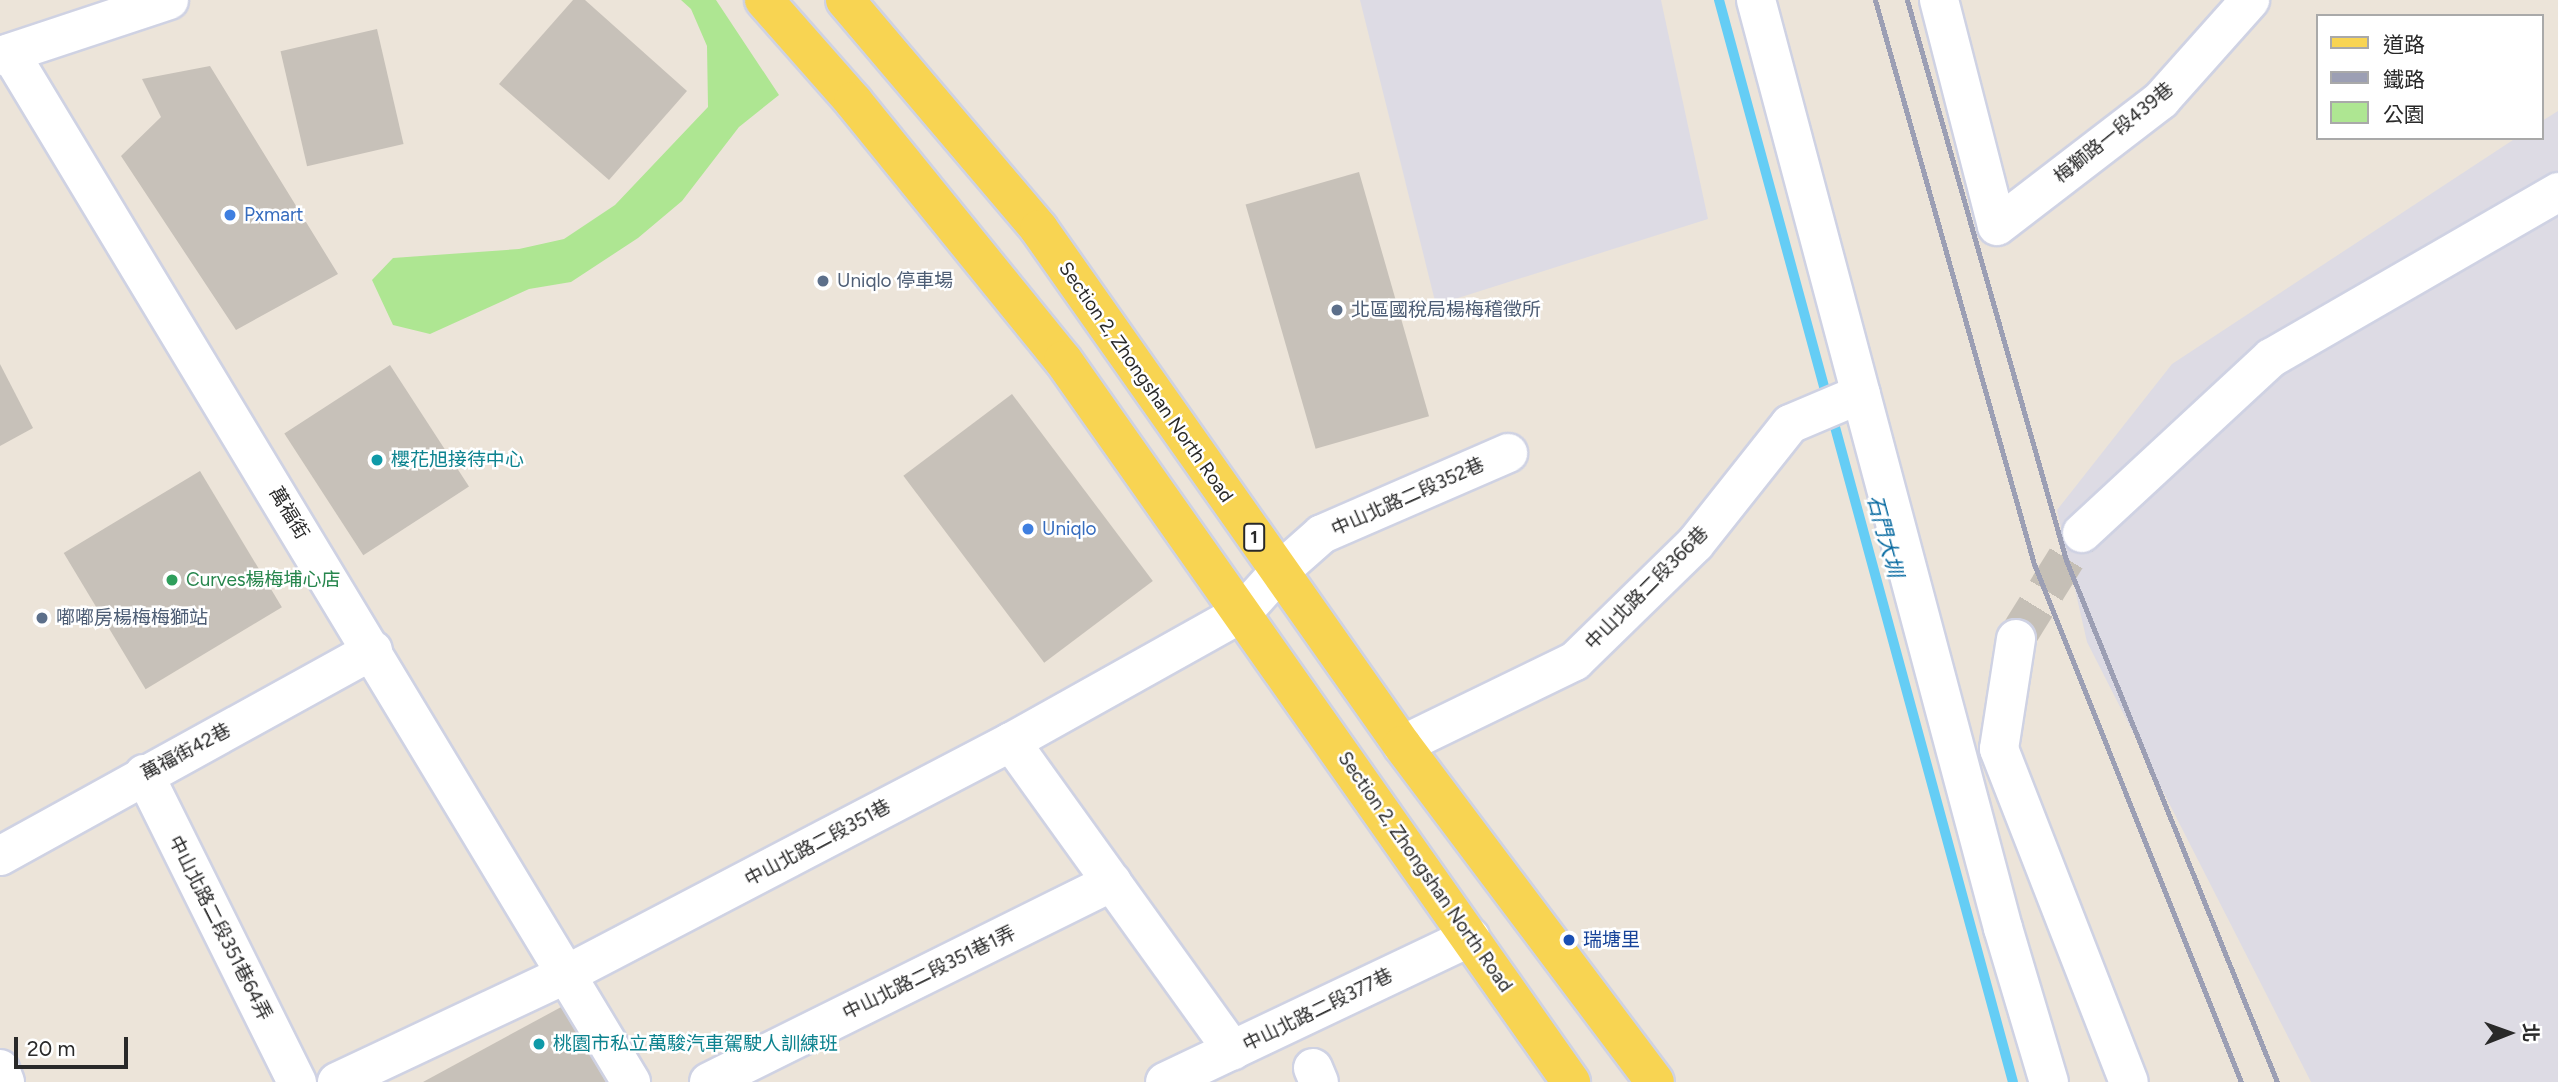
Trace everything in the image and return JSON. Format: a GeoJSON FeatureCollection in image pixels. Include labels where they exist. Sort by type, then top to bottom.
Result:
{"type":"FeatureCollection","features":[{"type":"Feature","properties":{"kind":"main road","name":"Section 2, Zhongshan North Road"},"geometry":{"type":"LineString","coordinates":[[764,0],[853,101],[1063,360],[1571,1082]]}},
{"type":"Feature","properties":{"kind":"main road","name":"Section 2, Zhongshan North Road"},"geometry":{"type":"LineString","coordinates":[[845,0],[1039,229],[1402,745],[1655,1082]]}},
{"type":"Feature","properties":{"kind":"street"},"geometry":{"type":"LineString","coordinates":[[5,55],[169,0]]}},
{"type":"Feature","properties":{"kind":"street"},"geometry":{"type":"LineString","coordinates":[[1756,0],[1840,403],[2049,1082]]}},
{"type":"Feature","properties":{"kind":"street","name":"梅獅路一段439巷"},"geometry":{"type":"LineString","coordinates":[[1939,0],[1997,226],[2161,100],[2250,0]]}},
{"type":"Feature","properties":{"kind":"street","name":"萬福街"},"geometry":{"type":"LineString","coordinates":[[5,55],[373,650],[569,973],[631,1082]]}},
{"type":"Feature","properties":{"kind":"street"},"geometry":{"type":"LineString","coordinates":[[2082,533],[2271,358],[2558,192]]}},
{"type":"Feature","properties":{"kind":"street","name":"中山北路二段366巷"},"geometry":{"type":"LineString","coordinates":[[1402,745],[1575,661],[1695,544],[1790,424],[1840,403]]}},
{"type":"Feature","properties":{"kind":"street","name":"中山北路二段352巷"},"geometry":{"type":"LineString","coordinates":[[1279,572],[1322,534],[1507,453]]}},
{"type":"Feature","properties":{"kind":"street","name":"中山北路二段351巷"},"geometry":{"type":"LineString","coordinates":[[337,1082],[569,973],[1011,742],[1242,614],[1279,572]]}},
{"type":"Feature","properties":{"kind":"street"},"geometry":{"type":"LineString","coordinates":[[2016,639],[1999,749],[2129,1082]]}},
{"type":"Feature","properties":{"kind":"street","name":"萬福街42巷"},"geometry":{"type":"LineString","coordinates":[[0,856],[144,774],[373,650]]}},
{"type":"Feature","properties":{"kind":"street"},"geometry":{"type":"LineString","coordinates":[[1011,742],[1233,1051]]}},
{"type":"Feature","properties":{"kind":"street","name":"中山北路二段351巷64弄"},"geometry":{"type":"LineString","coordinates":[[144,774],[297,1082]]}},
{"type":"Feature","properties":{"kind":"street","name":"中山北路二段351巷1弄"},"geometry":{"type":"LineString","coordinates":[[709,1082],[1112,882]]}},
{"type":"Feature","properties":{"kind":"street","name":"中山北路二段377巷"},"geometry":{"type":"LineString","coordinates":[[1166,1082],[1470,936]]}},
{"type":"Feature","properties":{"kind":"street"},"geometry":{"type":"LineString","coordinates":[[0,1069],[5,1082]]}},
{"type":"Feature","properties":{"kind":"shaded area"},"geometry":{"type":"Polygon","coordinates":[[[1360,0],[1661,0],[1708,219],[1436,305],[1360,0]]]}},
{"type":"Feature","properties":{"kind":"shaded area"},"geometry":{"type":"Polygon","coordinates":[[[2558,111],[2558,1082],[2311,1082],[2087,642],[2057,510],[2172,364],[2513,140],[2544,140],[2544,120],[2558,111]]]}},
{"type":"Feature","properties":{"kind":"green space"},"geometry":{"type":"Polygon","coordinates":[[[681,0],[716,0],[779,95],[739,127],[682,201],[638,238],[571,282],[529,289],[430,334],[393,325],[372,280],[393,258],[519,249],[564,239],[615,205],[708,107],[707,46],[691,9],[681,0]]]}},
{"type":"Feature","properties":{"kind":"building"},"geometry":{"type":"Polygon","coordinates":[[[573,0],[585,0],[687,91],[609,180],[499,84],[573,0]]]}},
{"type":"Feature","properties":{"kind":"building"},"geometry":{"type":"Polygon","coordinates":[[[377,29],[404,144],[307,166],[281,51],[377,29]]]}},
{"type":"Feature","properties":{"kind":"building","name":"Pxmart"},"geometry":{"type":"Polygon","coordinates":[[[210,66],[338,274],[236,330],[121,156],[161,117],[142,79],[210,66]]]}},
{"type":"Feature","properties":{"kind":"building","name":"北區國稅局楊梅稽徵所"},"geometry":{"type":"Polygon","coordinates":[[[1359,172],[1429,416],[1316,449],[1246,205],[1359,172]]]}},
{"type":"Feature","properties":{"kind":"building"},"geometry":{"type":"Polygon","coordinates":[[[0,364],[33,428],[0,446],[0,364]]]}},
{"type":"Feature","properties":{"kind":"building","name":"櫻花旭接待中心"},"geometry":{"type":"Polygon","coordinates":[[[390,365],[469,487],[363,555],[284,434],[390,365]]]}},
{"type":"Feature","properties":{"kind":"building","name":"Uniqlo"},"geometry":{"type":"Polygon","coordinates":[[[1012,394],[1153,581],[1044,663],[903,476],[1012,394]]]}},
{"type":"Feature","properties":{"kind":"building","name":"Curves楊梅埔心店"},"geometry":{"type":"Polygon","coordinates":[[[200,471],[282,607],[146,689],[64,553],[200,471]]]}},
{"type":"Feature","properties":{"kind":"building","name":"桃園市私立萬駿汽車駕駛人訓練班"},"geometry":{"type":"Polygon","coordinates":[[[563,1006],[606,1082],[423,1082],[563,1006]]]}},
{"type":"Feature","properties":{"kind":"waterway","name":"石門大圳"},"geometry":{"type":"LineString","coordinates":[[1719,0],[2013,1082]]}},
{"type":"Feature","properties":{"kind":"tunnel"},"geometry":{"type":"LineString","coordinates":[[2016,639],[2082,533]]}},
{"type":"Feature","properties":{"kind":"railway"},"geometry":{"type":"LineString","coordinates":[[1875,0],[2034,564],[2241,1082]]}},
{"type":"Feature","properties":{"kind":"railway"},"geometry":{"type":"LineString","coordinates":[[1907,0],[2066,560],[2277,1082]]}},
{"type":"Feature","properties":{"kind":"place","name":"Pxmart"},"geometry":{"type":"Point","coordinates":[230,215]}},
{"type":"Feature","properties":{"kind":"place","name":"Uniqlo 停車場"},"geometry":{"type":"Point","coordinates":[823,281]}},
{"type":"Feature","properties":{"kind":"place","name":"北區國稅局楊梅稽徵所"},"geometry":{"type":"Point","coordinates":[1337,310]}},
{"type":"Feature","properties":{"kind":"place","name":"櫻花旭接待中心"},"geometry":{"type":"Point","coordinates":[377,460]}},
{"type":"Feature","properties":{"kind":"place","name":"Uniqlo"},"geometry":{"type":"Point","coordinates":[1028,529]}},
{"type":"Feature","properties":{"kind":"place","name":"Curves楊梅埔心店"},"geometry":{"type":"Point","coordinates":[172,580]}},
{"type":"Feature","properties":{"kind":"place","name":"嘟嘟房楊梅梅獅站"},"geometry":{"type":"Point","coordinates":[42,618]}},
{"type":"Feature","properties":{"kind":"place","name":"瑞塘里"},"geometry":{"type":"Point","coordinates":[1569,940]}},
{"type":"Feature","properties":{"kind":"place","name":"桃園市私立萬駿汽車駕駛人訓練班"},"geometry":{"type":"Point","coordinates":[539,1044]}}]}
